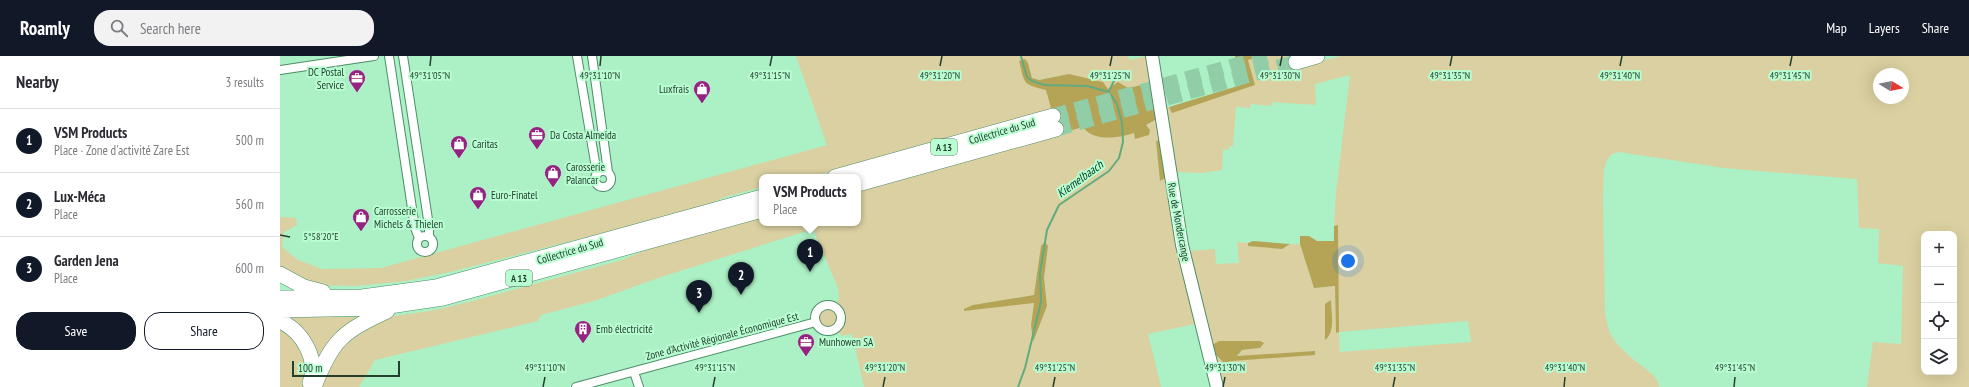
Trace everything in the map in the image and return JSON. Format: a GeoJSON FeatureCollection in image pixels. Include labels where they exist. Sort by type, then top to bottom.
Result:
{"type":"FeatureCollection","features":[{"type":"Feature","properties":{"kind":"highway"},"geometry":{"type":"LineString","coordinates":[[1296,62],[1317,56]]}},
{"type":"Feature","properties":{"kind":"highway","name":"Collectrice du Sud"},"geometry":{"type":"LineString","coordinates":[[847,174],[1054,123],[861,183]]}},
{"type":"Feature","properties":{"kind":"highway","name":"Collectrice du Sud"},"geometry":{"type":"LineString","coordinates":[[280,298],[346,297],[394,294],[454,282],[759,198]]}},
{"type":"Feature","properties":{"kind":"highway","name":"Collectrice du Sud"},"geometry":{"type":"LineString","coordinates":[[280,310],[338,310],[397,306],[472,291],[759,211]]}},
{"type":"Feature","properties":{"kind":"highway","name":"A 13"},"geometry":{"type":"LineString","coordinates":[[280,274],[304,287],[346,297]]}},
{"type":"Feature","properties":{"kind":"highway","name":"A 13"},"geometry":{"type":"LineString","coordinates":[[314,387],[324,361],[332,347],[343,334],[356,325],[397,306]]}},
{"type":"Feature","properties":{"kind":"highway"},"geometry":{"type":"LineString","coordinates":[[280,321],[293,329],[303,339],[309,352],[313,366],[312,380],[309,387]]}},
{"type":"Feature","properties":{"kind":"main road","name":"Rue de Mondercange"},"geometry":{"type":"LineString","coordinates":[[1152,56],[1182,245],[1217,387]]}},
{"type":"Feature","properties":{"kind":"street"},"geometry":{"type":"LineString","coordinates":[[280,70],[374,56]]}},
{"type":"Feature","properties":{"kind":"street"},"geometry":{"type":"LineString","coordinates":[[388,56],[415,228],[419,238]]}},
{"type":"Feature","properties":{"kind":"street"},"geometry":{"type":"LineString","coordinates":[[404,56],[429,226],[428,236]]}},
{"type":"Feature","properties":{"kind":"street"},"geometry":{"type":"LineString","coordinates":[[578,56],[597,174],[596,182],[599,187],[605,188],[611,182],[611,177],[608,172],[592,56]]}},
{"type":"Feature","properties":{"kind":"street"},"geometry":{"type":"LineString","coordinates":[[597,174],[603,171],[608,172]]}},
{"type":"Feature","properties":{"kind":"street"},"geometry":{"type":"LineString","coordinates":[[423,235],[428,236],[432,240],[433,246],[428,252],[422,252],[416,243],[423,235]]}},
{"type":"Feature","properties":{"kind":"street","name":"Zone d'Activité Régionale Économique Est"},"geometry":{"type":"LineString","coordinates":[[576,387],[816,322]]}},
{"type":"Feature","properties":{"kind":"street","name":"Zone d'Activité Régionale Économique Est"},"geometry":{"type":"LineString","coordinates":[[634,372],[639,387]]}},
{"type":"Feature","properties":{"kind":"shaded area"},"geometry":{"type":"Polygon","coordinates":[[[796,56],[1128,56],[1130,60],[1146,56],[1151,83],[1128,88],[1108,89],[1069,74],[1039,80],[1032,78],[1028,63],[1028,85],[1046,89],[1052,112],[1030,116],[822,174],[759,174],[759,188],[725,197],[700,208],[450,272],[406,281],[357,286],[316,285],[280,269],[280,217],[296,218],[297,225],[284,232],[282,247],[298,260],[322,269],[381,268],[827,145],[796,56]]]}},
{"type":"Feature","properties":{"kind":"shaded area"},"geometry":{"type":"Polygon","coordinates":[[[1235,56],[1262,56],[1248,60],[1255,85],[1172,113],[1169,107],[1241,85],[1235,56]]]}},
{"type":"Feature","properties":{"kind":"shaded area"},"geometry":{"type":"Polygon","coordinates":[[[1262,56],[1293,56],[1297,67],[1341,56],[1969,56],[1969,387],[1867,387],[1873,342],[1901,344],[1903,266],[1878,263],[1879,229],[1859,228],[1857,179],[1724,168],[1619,152],[1612,154],[1607,160],[1604,170],[1605,312],[1607,324],[1609,331],[1619,346],[1654,376],[1658,381],[1659,387],[1222,387],[1213,352],[1224,363],[1315,351],[1237,357],[1242,350],[1260,348],[1212,345],[1189,251],[1215,249],[1216,264],[1239,263],[1237,242],[1248,243],[1248,245],[1282,249],[1290,244],[1300,244],[1314,288],[1335,286],[1336,333],[1338,225],[1334,226],[1336,192],[1350,75],[1315,84],[1316,105],[1272,102],[1271,106],[1251,104],[1250,108],[1236,107],[1233,146],[1229,146],[1229,150],[1223,149],[1222,170],[1202,173],[1177,172],[1166,108],[1169,107],[1172,112],[1255,85],[1248,60],[1262,56]],[[1468,321],[1339,332],[1340,352],[1471,342],[1468,321]]]}},
{"type":"Feature","properties":{"kind":"shaded area"},"geometry":{"type":"Polygon","coordinates":[[[1025,59],[1028,63],[1032,78],[1039,80],[1069,74],[1103,82],[1108,89],[1118,82],[1128,88],[1151,83],[1157,119],[1146,125],[1150,130],[1149,135],[1135,139],[1134,133],[1107,138],[1093,135],[1087,132],[1083,127],[1058,134],[1046,90],[1028,84],[1024,79],[1019,61],[1025,59]]]}},
{"type":"Feature","properties":{"kind":"shaded area"},"geometry":{"type":"Polygon","coordinates":[[[1157,119],[1160,140],[1156,141],[1160,181],[1165,178],[1177,245],[1195,324],[1148,334],[1161,387],[864,387],[852,334],[841,336],[837,328],[825,330],[817,322],[816,317],[820,309],[830,306],[836,307],[839,297],[838,288],[813,229],[661,277],[594,301],[541,315],[538,321],[375,360],[359,387],[318,387],[334,350],[386,317],[430,311],[469,302],[622,260],[651,248],[759,218],[759,226],[861,226],[861,190],[1083,127],[1134,133],[1135,139],[1146,125],[1157,119]],[[1041,246],[1034,295],[973,305],[964,311],[1034,302],[1031,325],[1033,341],[1047,306],[1044,278],[1048,246],[1041,246]]]}},
{"type":"Feature","properties":{"kind":"shaded area"},"geometry":{"type":"Polygon","coordinates":[[[1160,140],[1165,178],[1160,181],[1156,141],[1160,140]]]}},
{"type":"Feature","properties":{"kind":"shaded area"},"geometry":{"type":"Polygon","coordinates":[[[1338,225],[1339,332],[1336,333],[1335,286],[1314,288],[1300,244],[1300,236],[1309,236],[1317,241],[1334,241],[1334,226],[1338,225]]]}},
{"type":"Feature","properties":{"kind":"shaded area"},"geometry":{"type":"Polygon","coordinates":[[[1253,241],[1290,244],[1282,249],[1248,246],[1248,243],[1253,241]]]}},
{"type":"Feature","properties":{"kind":"shaded area"},"geometry":{"type":"Polygon","coordinates":[[[1045,242],[1048,246],[1044,278],[1047,306],[1033,342],[1031,325],[1034,303],[964,311],[964,309],[973,305],[1034,295],[1041,246],[1045,242]]]}},
{"type":"Feature","properties":{"kind":"shaded area"},"geometry":{"type":"Polygon","coordinates":[[[1331,300],[1332,327],[1331,332],[1325,340],[1325,304],[1331,300]]]}},
{"type":"Feature","properties":{"kind":"shaded area"},"geometry":{"type":"Polygon","coordinates":[[[280,317],[369,317],[315,370],[280,317]]]}},
{"type":"Feature","properties":{"kind":"shaded area"},"geometry":{"type":"Polygon","coordinates":[[[280,325],[307,352],[306,387],[280,387],[280,325]]]}},
{"type":"Feature","properties":{"kind":"shaded area"},"geometry":{"type":"Polygon","coordinates":[[[1219,341],[1260,341],[1264,343],[1260,348],[1242,350],[1237,356],[1315,351],[1315,355],[1232,361],[1224,363],[1213,352],[1212,345],[1219,341]]]}},
{"type":"Feature","properties":{"kind":"waterway","name":"Kiemelbaach"},"geometry":{"type":"LineString","coordinates":[[1018,387],[1025,368],[1041,302],[1040,273],[1047,230],[1059,205],[1109,171],[1119,158],[1123,142],[1122,123],[1117,104],[1109,92],[1087,86],[1045,85],[1032,81],[1027,77],[1021,56]]}},
{"type":"Feature","properties":{"kind":"waterway"},"geometry":{"type":"LineString","coordinates":[[1109,91],[1114,81]]}},
{"type":"Feature","properties":{"kind":"tunnel"},"geometry":{"type":"LineString","coordinates":[[1053,116],[1269,56]]}},
{"type":"Feature","properties":{"kind":"tunnel"},"geometry":{"type":"LineString","coordinates":[[1056,129],[1296,62]]}},
{"type":"Feature","properties":{"kind":"place","name":"DC Postal Service"},"geometry":{"type":"Point","coordinates":[357,93]}},
{"type":"Feature","properties":{"kind":"place","name":"Luxfrais"},"geometry":{"type":"Point","coordinates":[702,104]}},
{"type":"Feature","properties":{"kind":"place","name":"Da Costa Almeida"},"geometry":{"type":"Point","coordinates":[537,150]}},
{"type":"Feature","properties":{"kind":"place","name":"Caritas"},"geometry":{"type":"Point","coordinates":[459,159]}},
{"type":"Feature","properties":{"kind":"place","name":"Carosserie Palancar"},"geometry":{"type":"Point","coordinates":[553,188]}},
{"type":"Feature","properties":{"kind":"place","name":"Euro-Finatel"},"geometry":{"type":"Point","coordinates":[478,210]}},
{"type":"Feature","properties":{"kind":"place","name":"Carrosserie Michels & Thielen"},"geometry":{"type":"Point","coordinates":[361,232]}},
{"type":"Feature","properties":{"kind":"place","name":"VSM Products"},"geometry":{"type":"Point","coordinates":[810,272]}},
{"type":"Feature","properties":{"kind":"place","name":"Lux-Méca"},"geometry":{"type":"Point","coordinates":[741,295]}},
{"type":"Feature","properties":{"kind":"place","name":"Garden Jena"},"geometry":{"type":"Point","coordinates":[699,313]}},
{"type":"Feature","properties":{"kind":"place","name":"Emb électricité"},"geometry":{"type":"Point","coordinates":[583,344]}},
{"type":"Feature","properties":{"kind":"place","name":"Munhowen SA"},"geometry":{"type":"Point","coordinates":[806,357]}}]}
